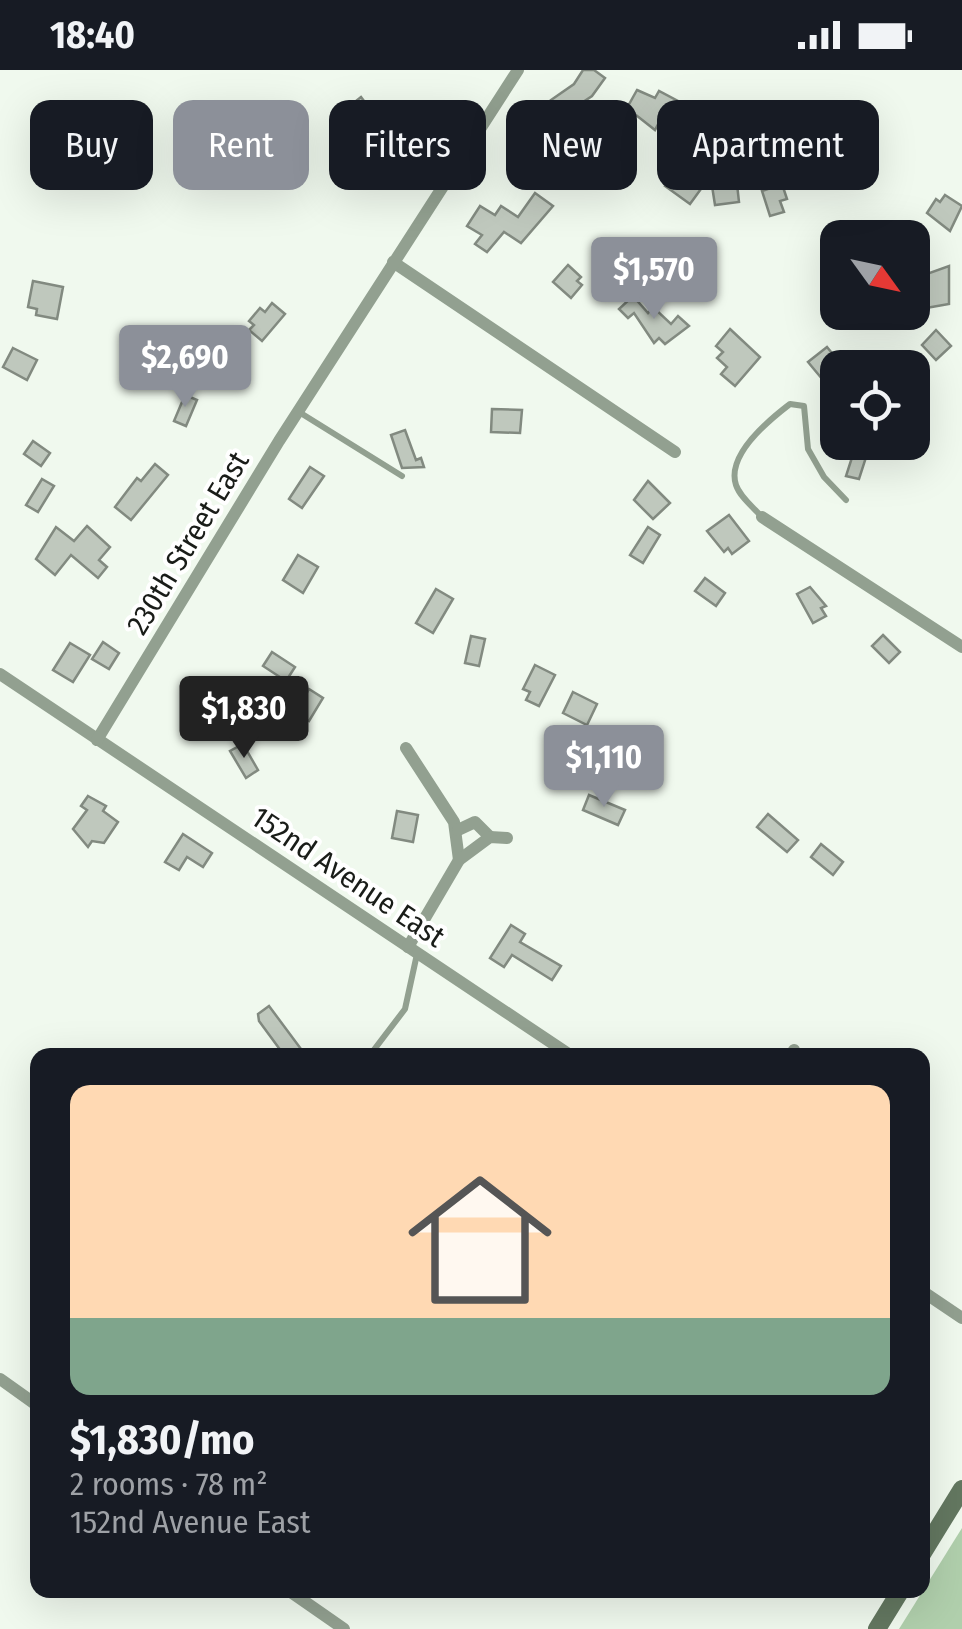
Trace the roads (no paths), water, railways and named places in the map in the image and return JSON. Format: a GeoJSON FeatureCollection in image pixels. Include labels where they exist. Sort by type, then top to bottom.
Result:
{"type":"FeatureCollection","features":[{"type":"Feature","properties":{"kind":"street","name":"230th Street East"},"geometry":{"type":"LineString","coordinates":[[97,740],[298,411],[518,70]]}},
{"type":"Feature","properties":{"kind":"street"},"geometry":{"type":"LineString","coordinates":[[393,262],[674,452]]}},
{"type":"Feature","properties":{"kind":"street"},"geometry":{"type":"LineString","coordinates":[[762,517],[962,648]]}},
{"type":"Feature","properties":{"kind":"street","name":"152nd Avenue East"},"geometry":{"type":"LineString","coordinates":[[0,674],[559,1048]]}},
{"type":"Feature","properties":{"kind":"street"},"geometry":{"type":"LineString","coordinates":[[406,748],[458,830],[459,860]]}},
{"type":"Feature","properties":{"kind":"street"},"geometry":{"type":"LineString","coordinates":[[458,830],[475,822],[490,837]]}},
{"type":"Feature","properties":{"kind":"street"},"geometry":{"type":"LineString","coordinates":[[412,950],[459,860],[490,837],[507,838]]}},
{"type":"Feature","properties":{"kind":"street"},"geometry":{"type":"LineString","coordinates":[[930,1297],[962,1318]]}},
{"type":"Feature","properties":{"kind":"street"},"geometry":{"type":"LineString","coordinates":[[0,1380],[30,1401]]}},
{"type":"Feature","properties":{"kind":"street"},"geometry":{"type":"LineString","coordinates":[[930,1541],[962,1488]]}},
{"type":"Feature","properties":{"kind":"street"},"geometry":{"type":"LineString","coordinates":[[299,1598],[344,1629]]}},
{"type":"Feature","properties":{"kind":"street"},"geometry":{"type":"LineString","coordinates":[[877,1629],[896,1598]]}},
{"type":"Feature","properties":{"kind":"lane"},"geometry":{"type":"LineString","coordinates":[[762,517],[742,495],[735,468],[738,456],[790,404],[804,406],[808,449],[824,477],[846,500]]}},
{"type":"Feature","properties":{"kind":"lane"},"geometry":{"type":"LineString","coordinates":[[298,411],[402,476]]}},
{"type":"Feature","properties":{"kind":"lane"},"geometry":{"type":"LineString","coordinates":[[375,1048],[405,1009],[412,950]]}}]}
